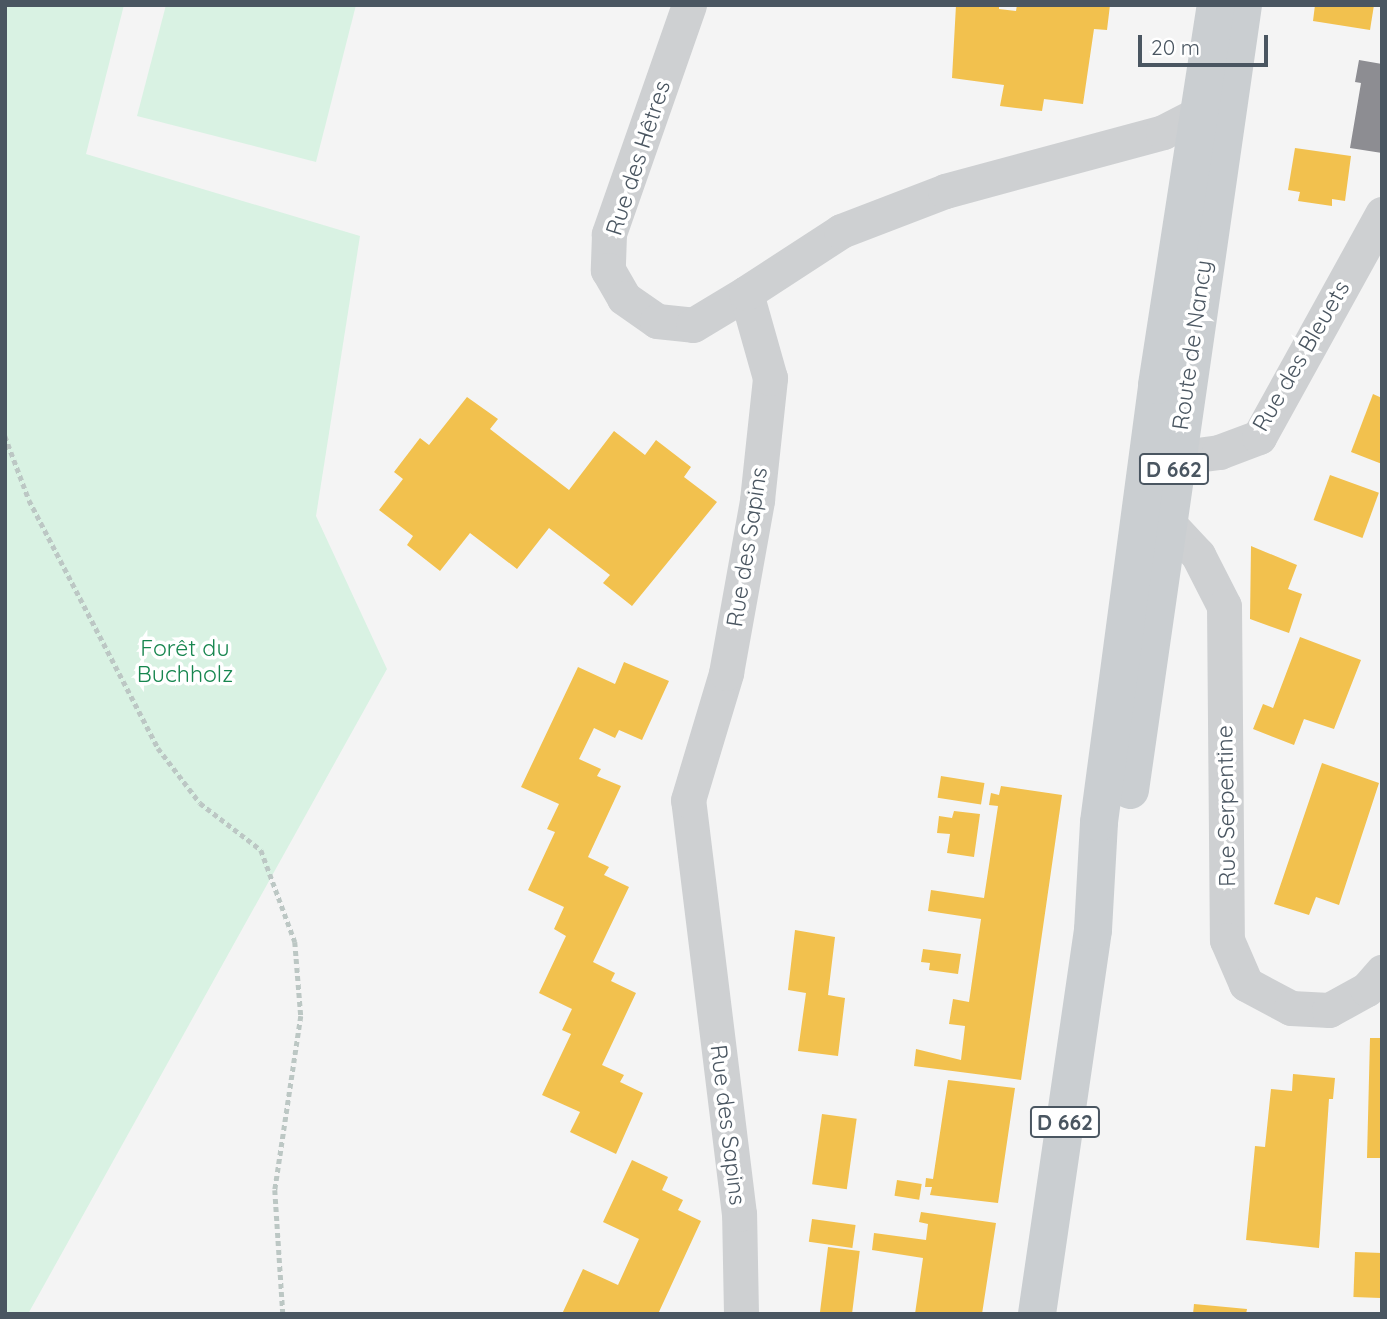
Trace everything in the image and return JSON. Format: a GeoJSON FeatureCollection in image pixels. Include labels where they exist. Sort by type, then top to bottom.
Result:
{"type":"FeatureCollection","features":[{"type":"Feature","properties":{"kind":"main road","name":"Route de Nancy"},"geometry":{"type":"LineString","coordinates":[[1037,1314],[1093,930],[1099,822],[1158,484],[1213,114],[1216,5]]}},
{"type":"Feature","properties":{"kind":"main road","name":"Route de Nancy"},"geometry":{"type":"LineString","coordinates":[[1213,114],[1243,5]]}},
{"type":"Feature","properties":{"kind":"street","name":"Rue des Hêtres"},"geometry":{"type":"LineString","coordinates":[[689,5],[609,234],[608,270],[624,298],[657,321],[693,325],[746,293]]}},
{"type":"Feature","properties":{"kind":"street"},"geometry":{"type":"LineString","coordinates":[[746,293],[841,231],[945,191],[1163,132],[1213,114]]}},
{"type":"Feature","properties":{"kind":"street","name":"Rue des Bleuets"},"geometry":{"type":"LineString","coordinates":[[1158,484],[1219,452],[1259,437],[1382,214]]}},
{"type":"Feature","properties":{"kind":"street","name":"Rue des Sapins"},"geometry":{"type":"LineString","coordinates":[[741,1314],[739,1214],[688,800],[726,673],[757,500],[769,378],[746,293]]}},
{"type":"Feature","properties":{"kind":"street","name":"Rue Serpentine"},"geometry":{"type":"LineString","coordinates":[[1158,484],[1224,606],[1227,940],[1246,984],[1291,1007],[1329,1010],[1367,989],[1382,972]]}},
{"type":"Feature","properties":{"kind":"path"},"geometry":{"type":"LineString","coordinates":[[5,436],[29,500],[158,748],[200,803],[261,850],[295,942],[301,1016],[275,1190],[283,1314]]}},
{"type":"Feature","properties":{"kind":"green space","name":"Forêt du Buchholz"},"geometry":{"type":"Polygon","coordinates":[[[5,5],[124,5],[86,154],[360,236],[316,516],[387,669],[28,1314],[5,1314],[5,5]]]}},
{"type":"Feature","properties":{"kind":"green space"},"geometry":{"type":"Polygon","coordinates":[[[166,5],[356,5],[316,162],[137,116],[166,5]]]}},
{"type":"Feature","properties":{"kind":"building: Logements"},"geometry":{"type":"Polygon","coordinates":[[[956,5],[999,5],[999,9],[1016,11],[1017,5],[1110,5],[1107,30],[1094,29],[1083,104],[1044,99],[1042,111],[1000,106],[1004,85],[952,78],[956,5]]]}},
{"type":"Feature","properties":{"kind":"building: Logements"},"geometry":{"type":"Polygon","coordinates":[[[1315,5],[1374,5],[1370,30],[1313,21],[1315,5]]]}},
{"type":"Feature","properties":{"kind":"building: Logements"},"geometry":{"type":"Polygon","coordinates":[[[1295,148],[1351,156],[1345,201],[1332,199],[1332,206],[1298,201],[1300,192],[1288,190],[1295,148]]]}},
{"type":"Feature","properties":{"kind":"building: Logements"},"geometry":{"type":"Polygon","coordinates":[[[1373,394],[1382,398],[1382,464],[1351,452],[1373,394]]]}},
{"type":"Feature","properties":{"kind":"building: Logements"},"geometry":{"type":"Polygon","coordinates":[[[467,397],[498,419],[490,429],[569,490],[614,431],[645,455],[656,440],[691,467],[684,477],[717,502],[632,606],[603,583],[610,575],[549,528],[517,569],[470,533],[440,571],[407,545],[413,536],[379,510],[403,479],[394,472],[420,438],[429,445],[467,397]]]}},
{"type":"Feature","properties":{"kind":"building: Logements"},"geometry":{"type":"Polygon","coordinates":[[[1330,475],[1379,493],[1362,538],[1314,520],[1330,475]]]}},
{"type":"Feature","properties":{"kind":"building: Logements"},"geometry":{"type":"Polygon","coordinates":[[[1251,546],[1297,565],[1288,589],[1302,594],[1289,633],[1250,619],[1251,546]]]}},
{"type":"Feature","properties":{"kind":"building: Logements"},"geometry":{"type":"Polygon","coordinates":[[[1300,637],[1361,660],[1334,729],[1304,719],[1294,745],[1253,729],[1263,704],[1273,708],[1300,637]]]}},
{"type":"Feature","properties":{"kind":"building: Logements"},"geometry":{"type":"Polygon","coordinates":[[[624,662],[669,681],[642,740],[619,730],[615,738],[594,728],[579,759],[601,769],[597,776],[621,786],[588,857],[609,867],[604,875],[629,887],[593,962],[615,973],[611,981],[636,993],[602,1065],[624,1075],[620,1082],[643,1093],[616,1154],[570,1132],[580,1112],[542,1095],[571,1034],[562,1030],[572,1009],[539,993],[566,936],[554,929],[564,907],[528,890],[555,832],[547,829],[559,804],[521,787],[578,667],[615,684],[624,662]]]}},
{"type":"Feature","properties":{"kind":"building: Logements"},"geometry":{"type":"Polygon","coordinates":[[[1322,763],[1379,783],[1339,905],[1316,897],[1309,915],[1274,904],[1322,763]]]}},
{"type":"Feature","properties":{"kind":"building: Logements"},"geometry":{"type":"Polygon","coordinates":[[[941,776],[984,783],[981,805],[938,798],[941,776]]]}},
{"type":"Feature","properties":{"kind":"building: Logements"},"geometry":{"type":"Polygon","coordinates":[[[1001,786],[1062,795],[1021,1080],[914,1066],[916,1049],[961,1060],[965,1026],[949,1024],[953,999],[969,1002],[981,919],[928,911],[931,890],[984,898],[998,806],[989,805],[991,793],[999,795],[1001,786]]]}},
{"type":"Feature","properties":{"kind":"building: Logements"},"geometry":{"type":"Polygon","coordinates":[[[954,811],[980,814],[974,857],[947,853],[950,834],[937,833],[939,816],[952,818],[954,811]]]}},
{"type":"Feature","properties":{"kind":"building: Logements"},"geometry":{"type":"Polygon","coordinates":[[[795,930],[835,937],[828,995],[845,998],[838,1056],[798,1051],[806,993],[788,990],[795,930]]]}},
{"type":"Feature","properties":{"kind":"building: Logements"},"geometry":{"type":"Polygon","coordinates":[[[923,949],[961,954],[958,974],[929,970],[930,963],[921,962],[923,949]]]}},
{"type":"Feature","properties":{"kind":"building: Logements"},"geometry":{"type":"Polygon","coordinates":[[[1370,1038],[1382,1038],[1382,1158],[1367,1158],[1370,1038]]]}},
{"type":"Feature","properties":{"kind":"building: Logements"},"geometry":{"type":"Polygon","coordinates":[[[1293,1074],[1335,1078],[1333,1099],[1329,1099],[1319,1248],[1246,1240],[1255,1146],[1265,1147],[1271,1089],[1292,1091],[1293,1074]]]}},
{"type":"Feature","properties":{"kind":"building: Logements"},"geometry":{"type":"Polygon","coordinates":[[[948,1080],[1015,1088],[998,1203],[930,1195],[932,1187],[925,1187],[926,1178],[933,1179],[948,1080]]]}},
{"type":"Feature","properties":{"kind":"building: Logements"},"geometry":{"type":"Polygon","coordinates":[[[822,1114],[857,1119],[847,1189],[812,1184],[822,1114]]]}},
{"type":"Feature","properties":{"kind":"building: Logements"},"geometry":{"type":"Polygon","coordinates":[[[632,1160],[668,1177],[662,1190],[683,1200],[678,1210],[701,1221],[658,1314],[562,1314],[583,1269],[618,1285],[639,1239],[603,1222],[632,1160]]]}},
{"type":"Feature","properties":{"kind":"building: Logements"},"geometry":{"type":"Polygon","coordinates":[[[897,1180],[922,1184],[919,1200],[894,1196],[897,1180]]]}},
{"type":"Feature","properties":{"kind":"building: Logements"},"geometry":{"type":"Polygon","coordinates":[[[921,1212],[996,1223],[982,1314],[915,1314],[923,1258],[872,1250],[874,1233],[926,1240],[928,1224],[919,1222],[921,1212]]]}},
{"type":"Feature","properties":{"kind":"building: Logements"},"geometry":{"type":"Polygon","coordinates":[[[812,1219],[856,1225],[852,1248],[809,1242],[812,1219]]]}},
{"type":"Feature","properties":{"kind":"building: Logements"},"geometry":{"type":"Polygon","coordinates":[[[828,1247],[860,1251],[852,1314],[820,1314],[828,1247]]]}},
{"type":"Feature","properties":{"kind":"building: Logements"},"geometry":{"type":"Polygon","coordinates":[[[1355,1252],[1382,1253],[1380,1298],[1353,1297],[1355,1252]]]}},
{"type":"Feature","properties":{"kind":"building: Logements"},"geometry":{"type":"Polygon","coordinates":[[[1194,1304],[1247,1309],[1246,1314],[1193,1314],[1194,1304]]]}},
{"type":"Feature","properties":{"kind":"building: Industrie"},"geometry":{"type":"Polygon","coordinates":[[[1359,60],[1382,64],[1382,153],[1350,148],[1361,83],[1355,82],[1359,60]]]}}]}
